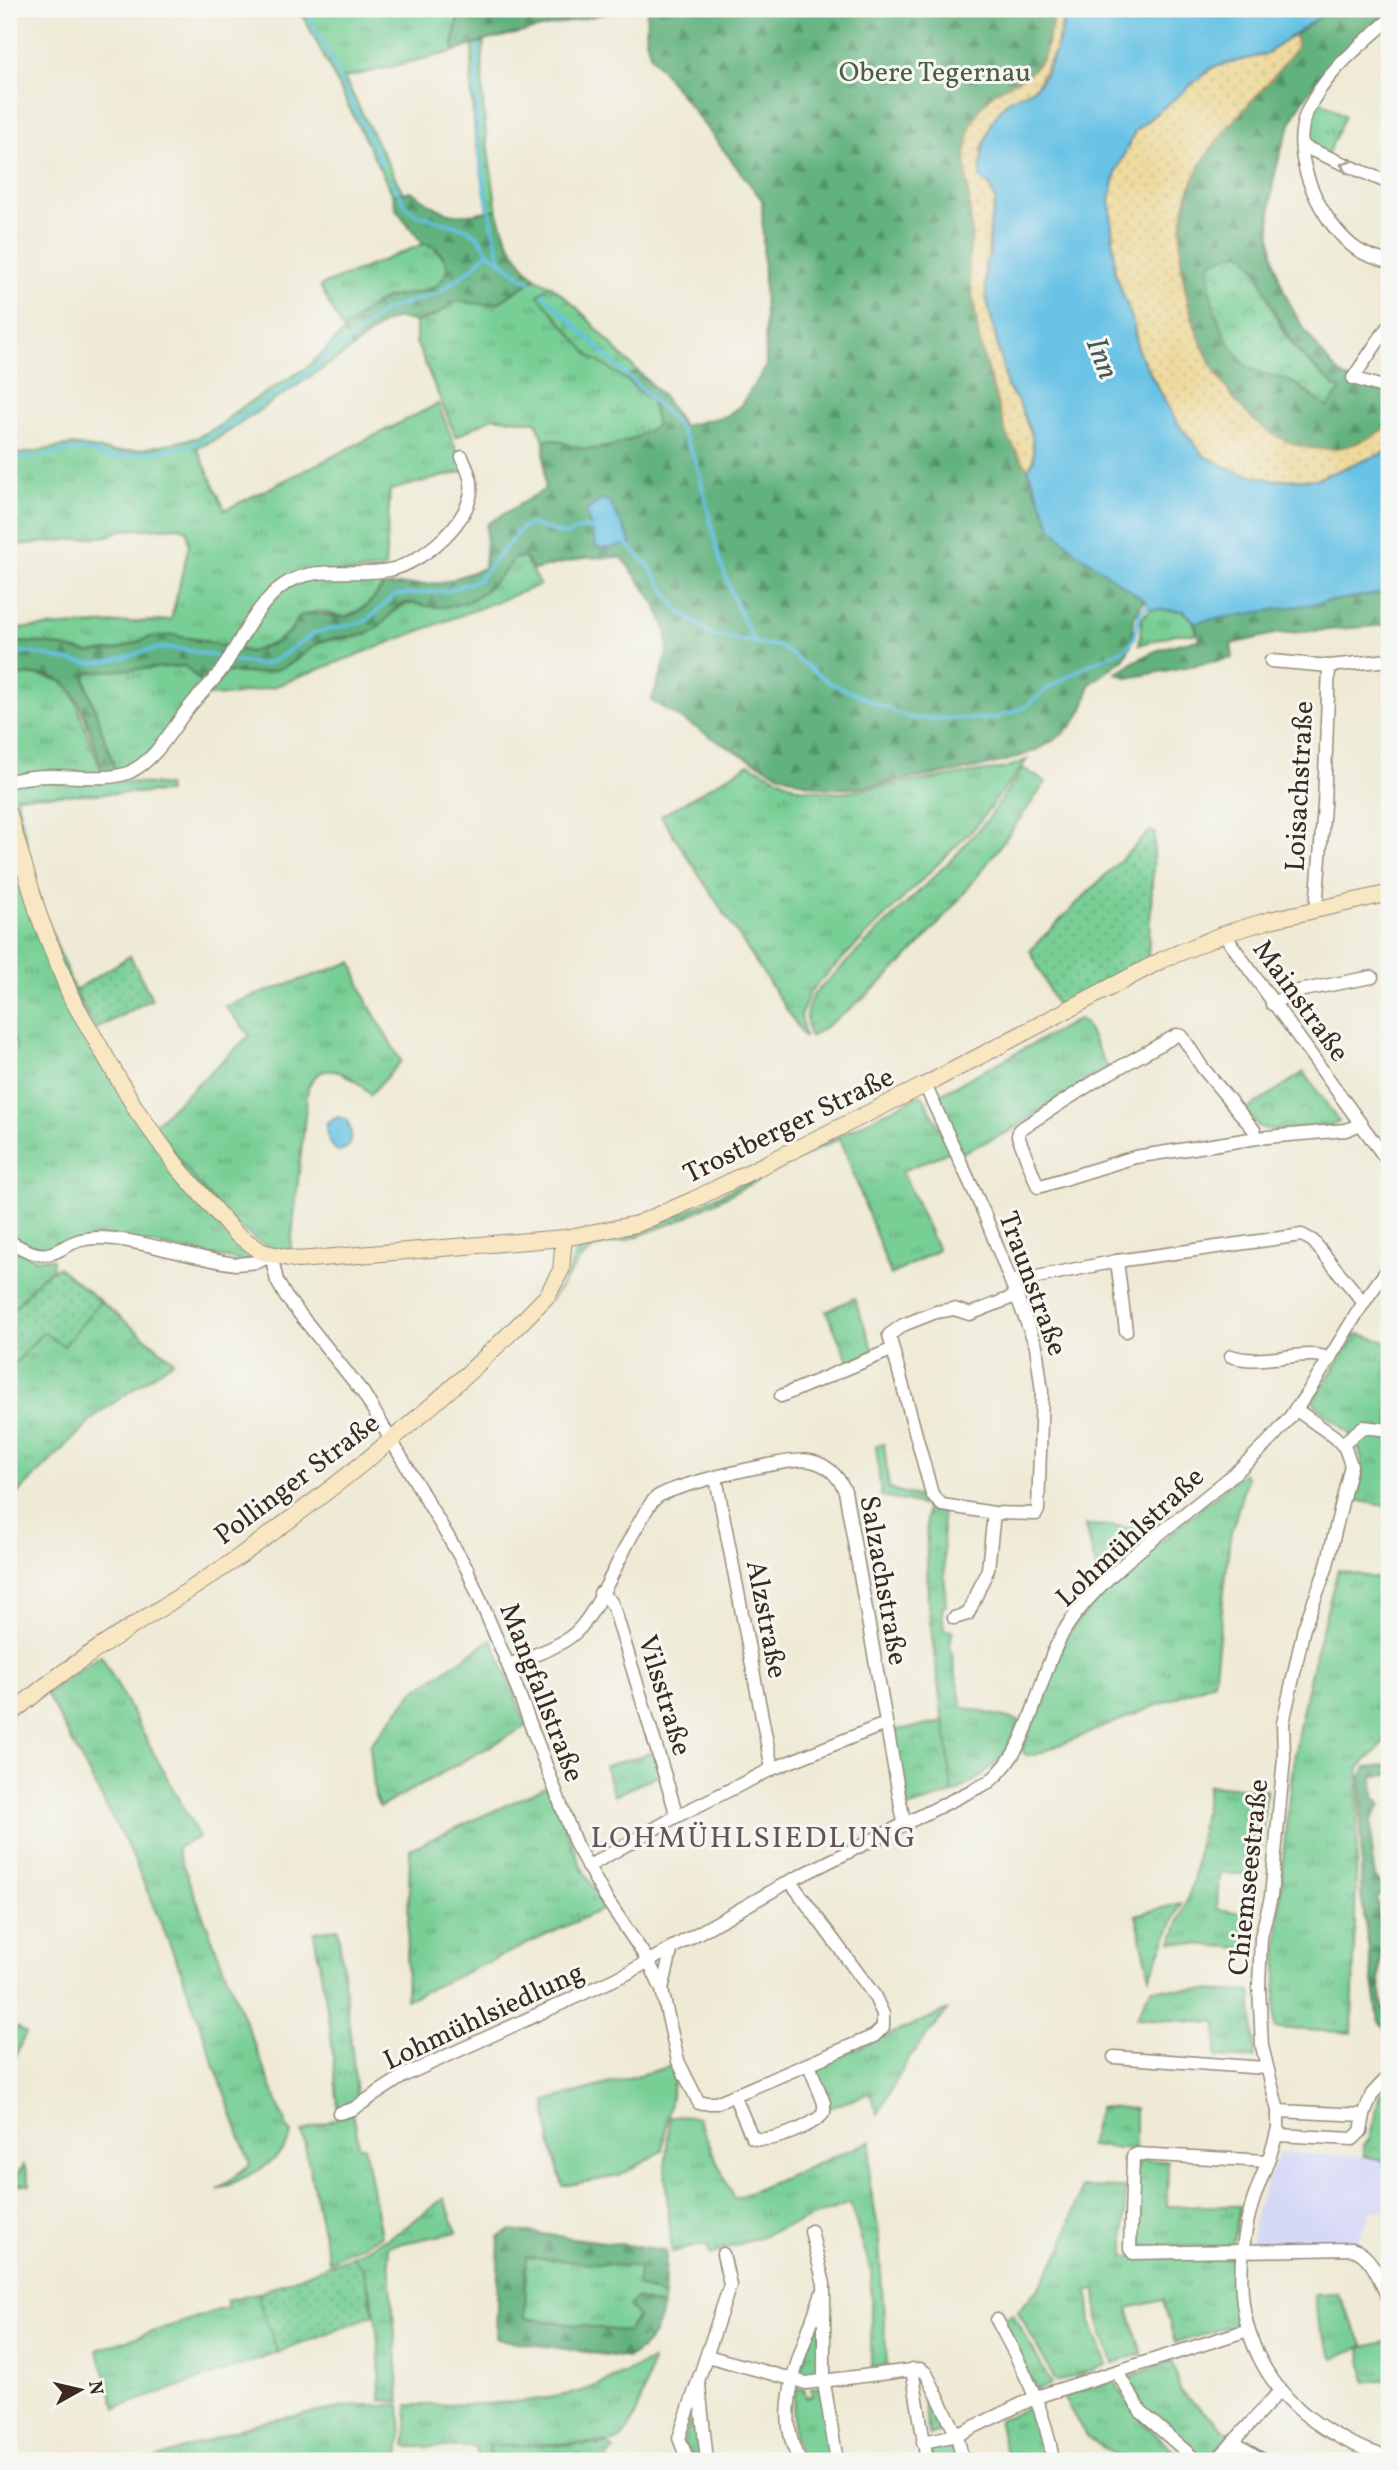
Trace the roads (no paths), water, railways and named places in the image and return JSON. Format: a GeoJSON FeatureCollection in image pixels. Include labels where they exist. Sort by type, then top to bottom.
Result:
{"type":"FeatureCollection","features":[{"type":"Feature","properties":{"kind":"main road","name":"Trostberger Straße"},"geometry":{"type":"LineString","coordinates":[[9,816],[59,968],[116,1079],[159,1143],[202,1197],[245,1242],[271,1255],[308,1260],[564,1238],[623,1227],[667,1212],[925,1085],[1130,975],[1224,934],[1294,914],[1388,894]]}},
{"type":"Feature","properties":{"kind":"main road","name":"Trostberger Straße"},"geometry":{"type":"LineString","coordinates":[[1294,914],[1357,906],[1388,894]]}},
{"type":"Feature","properties":{"kind":"main road","name":"Pollinger Straße"},"geometry":{"type":"LineString","coordinates":[[9,1716],[49,1683],[241,1555],[391,1439],[547,1296],[561,1270],[564,1238]]}},
{"type":"Feature","properties":{"kind":"street"},"geometry":{"type":"LineString","coordinates":[[1389,20],[1341,64],[1320,90],[1304,121],[1302,146],[1311,186],[1340,233],[1361,252],[1389,262]]}},
{"type":"Feature","properties":{"kind":"street"},"geometry":{"type":"LineString","coordinates":[[1302,146],[1389,183]]}},
{"type":"Feature","properties":{"kind":"street"},"geometry":{"type":"LineString","coordinates":[[1389,325],[1353,377],[1389,389]]}},
{"type":"Feature","properties":{"kind":"street"},"geometry":{"type":"LineString","coordinates":[[9,782],[52,774],[110,776],[129,772],[155,754],[186,711],[222,669],[265,603],[294,580],[315,573],[392,570],[426,554],[453,528],[467,503],[472,484],[462,457]]}},
{"type":"Feature","properties":{"kind":"street"},"geometry":{"type":"LineString","coordinates":[[1271,661],[1329,666],[1389,660]]}},
{"type":"Feature","properties":{"kind":"street","name":"Loisachstraße"},"geometry":{"type":"LineString","coordinates":[[1315,909],[1324,805],[1329,666]]}},
{"type":"Feature","properties":{"kind":"street","name":"Mainstraße"},"geometry":{"type":"LineString","coordinates":[[1224,934],[1389,1163]]}},
{"type":"Feature","properties":{"kind":"street"},"geometry":{"type":"LineString","coordinates":[[1272,1004],[1293,992],[1372,977]]}},
{"type":"Feature","properties":{"kind":"street"},"geometry":{"type":"LineString","coordinates":[[1257,1138],[1254,1130],[1202,1067],[1182,1036],[1177,1035],[1097,1080],[1019,1130],[1018,1136],[1038,1187],[1135,1157],[1257,1138],[1346,1130],[1361,1124]]}},
{"type":"Feature","properties":{"kind":"street","name":"Traunstraße"},"geometry":{"type":"LineString","coordinates":[[925,1085],[1018,1295],[1037,1346],[1041,1374],[1038,1510],[1033,1515],[994,1513]]}},
{"type":"Feature","properties":{"kind":"street"},"geometry":{"type":"LineString","coordinates":[[1012,1282],[1116,1261],[1305,1236],[1319,1247],[1364,1303]]}},
{"type":"Feature","properties":{"kind":"street","name":"Trostberger Straße"},"geometry":{"type":"LineString","coordinates":[[9,1241],[25,1251],[43,1256],[55,1255],[77,1241],[100,1238],[236,1264],[258,1262],[271,1255]]}},
{"type":"Feature","properties":{"kind":"street","name":"Mangfallstraße"},"geometry":{"type":"LineString","coordinates":[[271,1255],[277,1281],[286,1297],[357,1384],[461,1559],[508,1665],[551,1784],[587,1867],[649,1962]]}},
{"type":"Feature","properties":{"kind":"street"},"geometry":{"type":"LineString","coordinates":[[1116,1261],[1126,1331]]}},
{"type":"Feature","properties":{"kind":"street","name":"Lohmühlstraße"},"geometry":{"type":"LineString","coordinates":[[904,1823],[984,1786],[1007,1766],[1021,1743],[1052,1653],[1077,1613],[1127,1564],[1254,1455],[1294,1409],[1389,1268]]}},
{"type":"Feature","properties":{"kind":"street"},"geometry":{"type":"LineString","coordinates":[[954,1618],[968,1614],[985,1578],[994,1513],[949,1508],[942,1505],[932,1494],[889,1335],[903,1325],[947,1309],[976,1312],[1018,1295]]}},
{"type":"Feature","properties":{"kind":"street"},"geometry":{"type":"LineString","coordinates":[[781,1396],[891,1350]]}},
{"type":"Feature","properties":{"kind":"street"},"geometry":{"type":"LineString","coordinates":[[1231,1356],[1248,1361],[1318,1356],[1329,1359]]}},
{"type":"Feature","properties":{"kind":"street"},"geometry":{"type":"LineString","coordinates":[[1294,1409],[1342,1444],[1363,1427],[1389,1430]]}},
{"type":"Feature","properties":{"kind":"street","name":"Chiemseestraße"},"geometry":{"type":"LineString","coordinates":[[1342,1444],[1349,1455],[1351,1471],[1326,1569],[1304,1628],[1283,1723],[1284,1758],[1271,1897],[1261,1937],[1259,1987],[1265,2068],[1278,2111],[1277,2135],[1250,2208],[1243,2250],[1248,2330],[1260,2362],[1279,2392],[1325,2428],[1363,2449],[1389,2458]]}},
{"type":"Feature","properties":{"kind":"street","name":"Salzachstraße"},"geometry":{"type":"LineString","coordinates":[[508,1665],[558,1644],[576,1633],[654,1499],[665,1492],[716,1478],[800,1460],[818,1463],[836,1475],[848,1504],[904,1823]]}},
{"type":"Feature","properties":{"kind":"street","name":"Alzstraße"},"geometry":{"type":"LineString","coordinates":[[716,1478],[772,1769]]}},
{"type":"Feature","properties":{"kind":"street","name":"Vilsstraße"},"geometry":{"type":"LineString","coordinates":[[600,1593],[611,1602],[615,1611],[677,1816]]}},
{"type":"Feature","properties":{"kind":"street"},"geometry":{"type":"LineString","coordinates":[[587,1867],[677,1816],[772,1769],[885,1724]]}},
{"type":"Feature","properties":{"kind":"street","name":"Lohmühlsiedlung"},"geometry":{"type":"LineString","coordinates":[[339,2113],[353,2109],[405,2075],[649,1962],[790,1881],[904,1823]]}},
{"type":"Feature","properties":{"kind":"street"},"geometry":{"type":"LineString","coordinates":[[649,1962],[662,1990],[678,2061],[695,2097],[707,2105],[874,2036],[880,2032],[884,2020],[874,1995],[790,1881]]}},
{"type":"Feature","properties":{"kind":"street"},"geometry":{"type":"LineString","coordinates":[[662,1990],[672,1947]]}},
{"type":"Feature","properties":{"kind":"street"},"geometry":{"type":"LineString","coordinates":[[1114,2057],[1265,2068]]}},
{"type":"Feature","properties":{"kind":"street"},"geometry":{"type":"LineString","coordinates":[[734,2095],[752,2137],[757,2141],[769,2140],[815,2121],[824,2112],[824,2103],[809,2064]]}},
{"type":"Feature","properties":{"kind":"street"},"geometry":{"type":"LineString","coordinates":[[1277,2135],[1353,2139],[1361,2131],[1372,2094],[1389,2076]]}},
{"type":"Feature","properties":{"kind":"street"},"geometry":{"type":"LineString","coordinates":[[1278,2111],[1364,2115]]}},
{"type":"Feature","properties":{"kind":"street"},"geometry":{"type":"LineString","coordinates":[[1267,2161],[1137,2154],[1133,2156],[1129,2246],[1133,2253],[1243,2250],[1360,2252],[1369,2260],[1389,2300]]}},
{"type":"Feature","properties":{"kind":"street"},"geometry":{"type":"LineString","coordinates":[[811,2231],[824,2284],[824,2383],[837,2461]]}},
{"type":"Feature","properties":{"kind":"street"},"geometry":{"type":"LineString","coordinates":[[696,2460],[679,2438],[730,2285],[723,2254]]}},
{"type":"Feature","properties":{"kind":"street"},"geometry":{"type":"LineString","coordinates":[[800,2461],[793,2445],[788,2407],[793,2382],[824,2284]]}},
{"type":"Feature","properties":{"kind":"street"},"geometry":{"type":"LineString","coordinates":[[997,2320],[1036,2398],[1047,2427],[1053,2461]]}},
{"type":"Feature","properties":{"kind":"street"},"geometry":{"type":"LineString","coordinates":[[923,2442],[957,2435],[1036,2398],[1248,2330]]}},
{"type":"Feature","properties":{"kind":"street"},"geometry":{"type":"LineString","coordinates":[[806,2343],[814,2341],[824,2346]]}},
{"type":"Feature","properties":{"kind":"street"},"geometry":{"type":"LineString","coordinates":[[707,2356],[793,2382],[824,2383],[912,2369],[923,2371],[957,2435],[963,2461]]}},
{"type":"Feature","properties":{"kind":"street"},"geometry":{"type":"LineString","coordinates":[[912,2369],[927,2461]]}},
{"type":"Feature","properties":{"kind":"street"},"geometry":{"type":"LineString","coordinates":[[1117,2372],[1141,2412],[1197,2461]]}},
{"type":"Feature","properties":{"kind":"street"},"geometry":{"type":"LineString","coordinates":[[696,2460],[701,2423],[698,2395],[701,2373]]}},
{"type":"Feature","properties":{"kind":"street"},"geometry":{"type":"LineString","coordinates":[[916,2395],[921,2388],[933,2389]]}},
{"type":"Feature","properties":{"kind":"street"},"geometry":{"type":"LineString","coordinates":[[1216,2461],[1279,2392]]}},
{"type":"Feature","properties":{"kind":"street"},"geometry":{"type":"LineString","coordinates":[[684,2420],[695,2417],[701,2423]]}},
{"type":"Feature","properties":{"kind":"street"},"geometry":{"type":"LineString","coordinates":[[1233,2442],[1264,2461]]}},
{"type":"Feature","properties":{"kind":"water","name":"Inn"},"geometry":{"type":"Polygon","coordinates":[[[1066,9],[1330,9],[1266,54],[1213,67],[1135,131],[1116,172],[1110,199],[1115,272],[1133,322],[1138,351],[1177,423],[1204,456],[1237,472],[1272,480],[1316,479],[1389,451],[1389,592],[1195,622],[1184,611],[1151,609],[1144,600],[1076,552],[1052,528],[1028,469],[1034,460],[1032,436],[1019,403],[1007,386],[986,295],[985,262],[990,256],[990,225],[996,200],[989,185],[980,178],[984,148],[994,119],[1009,100],[1031,90],[1040,82],[1055,51],[1066,9]]]}},
{"type":"Feature","properties":{"kind":"water"},"geometry":{"type":"Polygon","coordinates":[[[601,500],[609,501],[632,544],[602,549],[596,547],[586,511],[601,500]]]}},
{"type":"Feature","properties":{"kind":"water"},"geometry":{"type":"Polygon","coordinates":[[[338,1117],[347,1120],[351,1133],[349,1146],[339,1152],[327,1136],[327,1123],[338,1117]]]}},
{"type":"Feature","properties":{"kind":"waterway"},"geometry":{"type":"LineString","coordinates":[[306,9],[383,166]]}},
{"type":"Feature","properties":{"kind":"waterway"},"geometry":{"type":"LineString","coordinates":[[479,46],[477,127],[484,181],[501,260]]}},
{"type":"Feature","properties":{"kind":"waterway"},"geometry":{"type":"LineString","coordinates":[[390,177],[406,206],[415,214],[467,229],[480,239],[488,252],[531,283]]}},
{"type":"Feature","properties":{"kind":"waterway"},"geometry":{"type":"LineString","coordinates":[[9,457],[32,458],[81,449],[111,458],[190,446],[217,433],[306,375],[385,310],[438,293],[470,270],[488,252]]}},
{"type":"Feature","properties":{"kind":"waterway"},"geometry":{"type":"LineString","coordinates":[[543,294],[678,425],[697,464],[720,561],[737,607],[755,643]]}},
{"type":"Feature","properties":{"kind":"waterway"},"geometry":{"type":"LineString","coordinates":[[1385,420],[1389,424]]}},
{"type":"Feature","properties":{"kind":"waterway"},"geometry":{"type":"LineString","coordinates":[[233,660],[260,665],[274,661],[314,633],[366,621],[395,595],[446,591],[478,580],[522,528],[531,524],[566,535],[578,529],[593,528]]}},
{"type":"Feature","properties":{"kind":"waterway"},"geometry":{"type":"LineString","coordinates":[[626,543],[649,566],[679,611],[712,635],[781,647],[830,683],[910,718],[993,719],[1025,707],[1047,689],[1080,669],[1126,648],[1134,638],[1140,612],[1152,603]]}},
{"type":"Feature","properties":{"kind":"waterway"},"geometry":{"type":"LineString","coordinates":[[9,651],[30,652],[88,663],[106,662],[164,648],[226,658]]}},
{"type":"Feature","properties":{"kind":"waterway"},"geometry":{"type":"LineString","coordinates":[[9,2450],[13,2461]]}},
{"type":"Feature","properties":{"kind":"district","name":"LOHMÜHLSIEDLUNG"},"geometry":{"type":"Point","coordinates":[754,1837]}},
{"type":"Feature","properties":{"kind":"park label","name":"Obere Tegernau"},"geometry":{"type":"Point","coordinates":[935,71]}}]}
